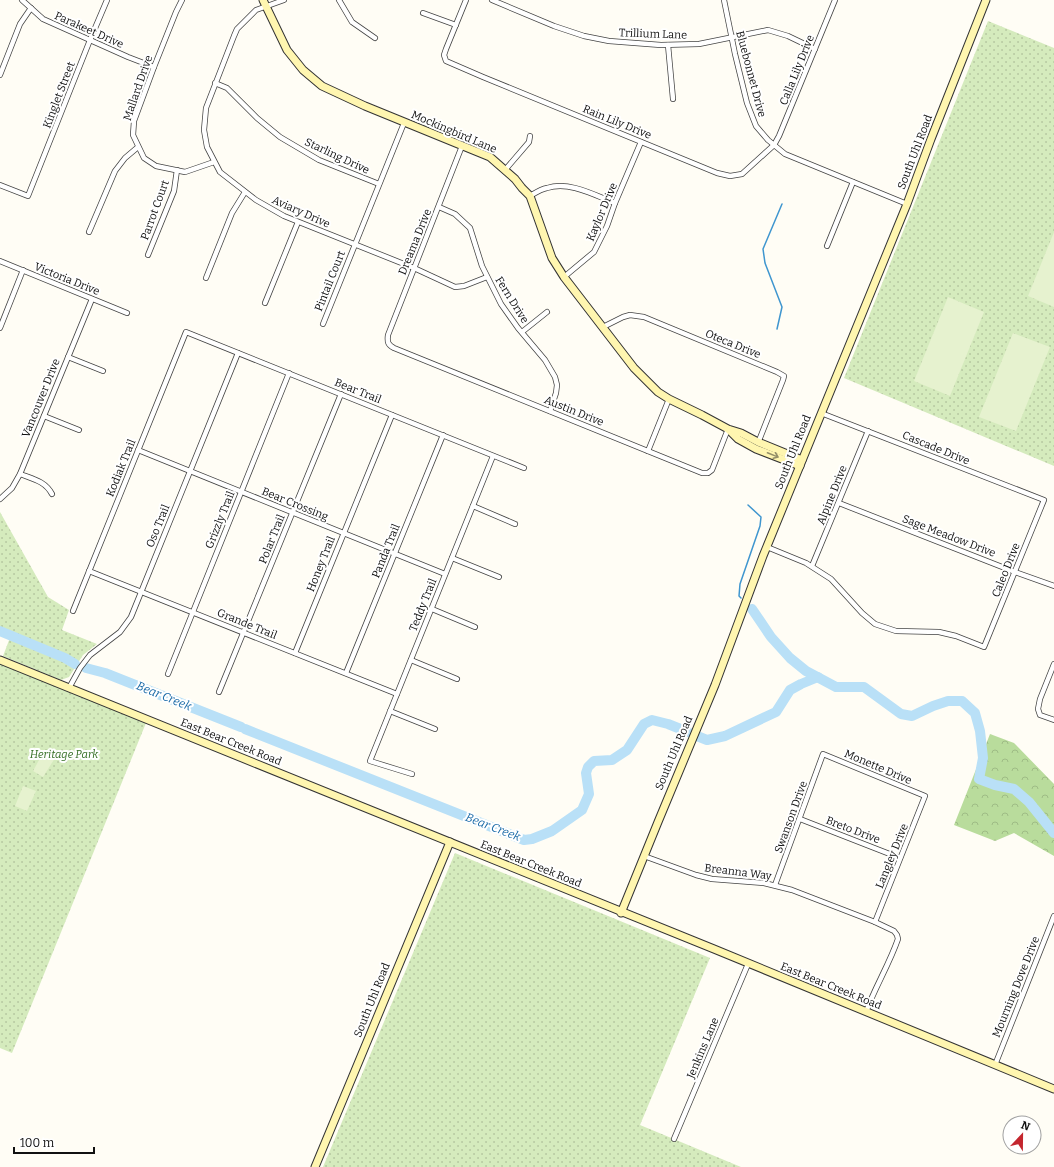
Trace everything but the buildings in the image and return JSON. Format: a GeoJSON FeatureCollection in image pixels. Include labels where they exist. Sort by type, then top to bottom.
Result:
{"type":"FeatureCollection","features":[{"type":"Feature","properties":{"kind":"main road","name":"Mockingbird Lane"},"geometry":{"type":"LineString","coordinates":[[263,0],[287,50],[303,70],[322,86],[365,106],[490,158],[516,179],[530,196],[552,258],[564,277],[634,368],[658,392],[728,429],[741,433],[757,445],[801,463]]}},
{"type":"Feature","properties":{"kind":"main road","name":"South Uhl Road"},"geometry":{"type":"LineString","coordinates":[[621,913],[715,685],[767,547],[907,204],[986,0]]}},
{"type":"Feature","properties":{"kind":"main road","name":"East Bear Creek Road"},"geometry":{"type":"LineString","coordinates":[[0,660],[450,842],[1054,1090]]}},
{"type":"Feature","properties":{"kind":"main road","name":"South Uhl Road"},"geometry":{"type":"LineString","coordinates":[[315,1167],[450,842]]}},
{"type":"Feature","properties":{"kind":"street","name":"Parakeet Drive"},"geometry":{"type":"LineString","coordinates":[[22,0],[43,19],[154,67]]}},
{"type":"Feature","properties":{"kind":"street","name":"Kinglet Street"},"geometry":{"type":"LineString","coordinates":[[0,185],[28,196],[107,0]]}},
{"type":"Feature","properties":{"kind":"street","name":"Mallard Drive"},"geometry":{"type":"LineString","coordinates":[[182,0],[154,67],[134,121],[133,135],[144,158],[156,166],[185,172],[214,162]]}},
{"type":"Feature","properties":{"kind":"street","name":"Aviary Drive"},"geometry":{"type":"LineString","coordinates":[[284,0],[256,10],[237,29],[215,83],[206,108],[204,130],[207,147],[220,172],[256,200],[284,216],[414,268],[455,287],[464,286],[487,277]]}},
{"type":"Feature","properties":{"kind":"street"},"geometry":{"type":"LineString","coordinates":[[339,0],[352,22],[375,38]]}},
{"type":"Feature","properties":{"kind":"street"},"geometry":{"type":"LineString","coordinates":[[423,13],[456,25],[466,0]]}},
{"type":"Feature","properties":{"kind":"street","name":"Trillium Lane"},"geometry":{"type":"LineString","coordinates":[[492,0],[554,26],[584,36],[609,41],[668,45],[699,44],[768,30],[788,36],[815,49]]}},
{"type":"Feature","properties":{"kind":"street","name":"Bluebonnet Drive"},"geometry":{"type":"LineString","coordinates":[[724,0],[731,38],[747,103],[756,126],[768,140],[785,154],[907,204]]}},
{"type":"Feature","properties":{"kind":"street","name":"Calla Lily Drive"},"geometry":{"type":"LineString","coordinates":[[774,145],[784,126],[835,0]]}},
{"type":"Feature","properties":{"kind":"street"},"geometry":{"type":"LineString","coordinates":[[0,75],[20,24],[31,8]]}},
{"type":"Feature","properties":{"kind":"street","name":"Rain Lily Drive"},"geometry":{"type":"LineString","coordinates":[[456,25],[444,55],[446,61],[718,173],[730,176],[742,174],[774,145]]}},
{"type":"Feature","properties":{"kind":"street"},"geometry":{"type":"LineString","coordinates":[[668,45],[673,99]]}},
{"type":"Feature","properties":{"kind":"street","name":"Starling Drive"},"geometry":{"type":"LineString","coordinates":[[215,83],[227,88],[257,118],[280,137],[318,160],[379,184]]}},
{"type":"Feature","properties":{"kind":"street","name":"Pintail Court"},"geometry":{"type":"LineString","coordinates":[[323,324],[404,122]]}},
{"type":"Feature","properties":{"kind":"street"},"geometry":{"type":"LineString","coordinates":[[505,170],[529,142],[530,136]]}},
{"type":"Feature","properties":{"kind":"street","name":"Kaylor Drive"},"geometry":{"type":"LineString","coordinates":[[564,277],[594,252],[607,226],[615,203],[641,142]]}},
{"type":"Feature","properties":{"kind":"street","name":"Dreama Drive"},"geometry":{"type":"LineString","coordinates":[[389,345],[387,341],[388,336],[462,146]]}},
{"type":"Feature","properties":{"kind":"street"},"geometry":{"type":"LineString","coordinates":[[90,232],[115,171],[125,158],[138,147]]}},
{"type":"Feature","properties":{"kind":"street","name":"Parrot Court"},"geometry":{"type":"LineString","coordinates":[[148,256],[174,191],[177,170]]}},
{"type":"Feature","properties":{"kind":"street"},"geometry":{"type":"LineString","coordinates":[[827,246],[853,182]]}},
{"type":"Feature","properties":{"kind":"street"},"geometry":{"type":"LineString","coordinates":[[530,196],[546,188],[558,186],[570,187],[615,203]]}},
{"type":"Feature","properties":{"kind":"street"},"geometry":{"type":"LineString","coordinates":[[206,278],[232,213],[245,192]]}},
{"type":"Feature","properties":{"kind":"street","name":"Fern Drive"},"geometry":{"type":"LineString","coordinates":[[439,207],[455,214],[470,228],[482,266],[501,304],[545,360],[555,377],[557,385],[556,393],[550,411]]}},
{"type":"Feature","properties":{"kind":"street"},"geometry":{"type":"LineString","coordinates":[[265,303],[298,222]]}},
{"type":"Feature","properties":{"kind":"street","name":"Victoria Drive"},"geometry":{"type":"LineString","coordinates":[[0,261],[127,313]]}},
{"type":"Feature","properties":{"kind":"street"},"geometry":{"type":"LineString","coordinates":[[0,328],[23,270]]}},
{"type":"Feature","properties":{"kind":"street","name":"Vancouver Drive"},"geometry":{"type":"LineString","coordinates":[[0,499],[12,488],[20,474],[92,299]]}},
{"type":"Feature","properties":{"kind":"street"},"geometry":{"type":"LineString","coordinates":[[522,332],[547,312]]}},
{"type":"Feature","properties":{"kind":"street","name":"Oteca Drive"},"geometry":{"type":"LineString","coordinates":[[603,327],[630,315],[644,317],[784,376],[757,445]]}},
{"type":"Feature","properties":{"kind":"street","name":"Bear Trail"},"geometry":{"type":"LineString","coordinates":[[186,332],[524,468]]}},
{"type":"Feature","properties":{"kind":"street","name":"Kodiak Trail"},"geometry":{"type":"LineString","coordinates":[[73,611],[186,332]]}},
{"type":"Feature","properties":{"kind":"street","name":"Austin Drive"},"geometry":{"type":"LineString","coordinates":[[389,345],[702,473],[708,473],[712,470],[728,429]]}},
{"type":"Feature","properties":{"kind":"street","name":"Oso Trail"},"geometry":{"type":"LineString","coordinates":[[69,688],[80,668],[90,655],[120,632],[130,618],[238,353]]}},
{"type":"Feature","properties":{"kind":"street"},"geometry":{"type":"LineString","coordinates":[[68,357],[103,371]]}},
{"type":"Feature","properties":{"kind":"street","name":"Grizzly Trail"},"geometry":{"type":"LineString","coordinates":[[168,674],[289,373]]}},
{"type":"Feature","properties":{"kind":"street","name":"Polar Trail"},"geometry":{"type":"LineString","coordinates":[[219,692],[340,394]]}},
{"type":"Feature","properties":{"kind":"street"},"geometry":{"type":"LineString","coordinates":[[648,451],[669,399]]}},
{"type":"Feature","properties":{"kind":"street","name":"Cascade Drive"},"geometry":{"type":"LineString","coordinates":[[821,413],[1044,500]]}},
{"type":"Feature","properties":{"kind":"street","name":"Honey Trail"},"geometry":{"type":"LineString","coordinates":[[295,653],[392,415]]}},
{"type":"Feature","properties":{"kind":"street"},"geometry":{"type":"LineString","coordinates":[[44,416],[79,430]]}},
{"type":"Feature","properties":{"kind":"street","name":"Alpine Drive"},"geometry":{"type":"LineString","coordinates":[[812,566],[868,431]]}},
{"type":"Feature","properties":{"kind":"street","name":"Panda Trail"},"geometry":{"type":"LineString","coordinates":[[346,673],[443,435]]}},
{"type":"Feature","properties":{"kind":"street","name":"Bear Crossing"},"geometry":{"type":"LineString","coordinates":[[138,450],[445,574]]}},
{"type":"Feature","properties":{"kind":"street","name":"Teddy Trail"},"geometry":{"type":"LineString","coordinates":[[412,774],[370,761],[493,456]]}},
{"type":"Feature","properties":{"kind":"street"},"geometry":{"type":"LineString","coordinates":[[20,474],[44,484],[48,487],[52,494]]}},
{"type":"Feature","properties":{"kind":"street","name":"Caleo Drive"},"geometry":{"type":"LineString","coordinates":[[812,566],[831,579],[862,613],[875,624],[896,631],[938,632],[956,636],[984,647],[1044,500]]}},
{"type":"Feature","properties":{"kind":"street","name":"Sage Meadow Drive"},"geometry":{"type":"LineString","coordinates":[[839,503],[1054,586]]}},
{"type":"Feature","properties":{"kind":"street"},"geometry":{"type":"LineString","coordinates":[[473,506],[515,524]]}},
{"type":"Feature","properties":{"kind":"street"},"geometry":{"type":"LineString","coordinates":[[767,547],[806,562],[812,566]]}},
{"type":"Feature","properties":{"kind":"street"},"geometry":{"type":"LineString","coordinates":[[452,558],[499,577]]}},
{"type":"Feature","properties":{"kind":"street","name":"Grande Trail"},"geometry":{"type":"LineString","coordinates":[[89,571],[397,694]]}},
{"type":"Feature","properties":{"kind":"street"},"geometry":{"type":"LineString","coordinates":[[432,609],[475,627]]}},
{"type":"Feature","properties":{"kind":"street"},"geometry":{"type":"LineString","coordinates":[[411,660],[457,679]]}},
{"type":"Feature","properties":{"kind":"street"},"geometry":{"type":"LineString","coordinates":[[1054,664],[1038,709],[1040,715],[1054,720]]}},
{"type":"Feature","properties":{"kind":"street"},"geometry":{"type":"LineString","coordinates":[[390,711],[435,729]]}},
{"type":"Feature","properties":{"kind":"street","name":"Monette Drive"},"geometry":{"type":"LineString","coordinates":[[823,754],[925,796]]}},
{"type":"Feature","properties":{"kind":"street","name":"Swanson Drive"},"geometry":{"type":"LineString","coordinates":[[775,886],[823,754]]}},
{"type":"Feature","properties":{"kind":"street","name":"Langley Drive"},"geometry":{"type":"LineString","coordinates":[[875,922],[925,796]]}},
{"type":"Feature","properties":{"kind":"street","name":"Breto Drive"},"geometry":{"type":"LineString","coordinates":[[800,819],[900,858]]}},
{"type":"Feature","properties":{"kind":"street","name":"Breanna Way"},"geometry":{"type":"LineString","coordinates":[[644,856],[696,875],[712,879],[764,882],[792,890],[875,922],[894,931],[898,939],[887,968],[872,995],[866,1012]]}},
{"type":"Feature","properties":{"kind":"street","name":"Mourning Dove Drive"},"geometry":{"type":"LineString","coordinates":[[995,1065],[1054,916]]}},
{"type":"Feature","properties":{"kind":"street","name":"Jenkins Lane"},"geometry":{"type":"LineString","coordinates":[[674,1139],[748,964]]}},
{"type":"Feature","properties":{"kind":"green space"},"geometry":{"type":"Polygon","coordinates":[[[988,21],[1054,48],[1054,466],[844,378],[988,21]]]}},
{"type":"Feature","properties":{"kind":"green space"},"geometry":{"type":"Polygon","coordinates":[[[1054,232],[1054,307],[1028,296],[1054,232]]]}},
{"type":"Feature","properties":{"kind":"green space"},"geometry":{"type":"Polygon","coordinates":[[[948,297],[984,312],[950,396],[914,381],[948,297]]]}},
{"type":"Feature","properties":{"kind":"green space"},"geometry":{"type":"Polygon","coordinates":[[[1013,333],[1050,347],[1016,431],[979,417],[1013,333]]]}},
{"type":"Feature","properties":{"kind":"green space"},"geometry":{"type":"Polygon","coordinates":[[[0,512],[48,597],[69,610],[62,630],[97,644],[83,655],[69,677],[61,680],[3,656],[11,635],[0,629],[0,512]]]}},
{"type":"Feature","properties":{"kind":"green space","name":"Heritage Park"},"geometry":{"type":"Polygon","coordinates":[[[0,658],[148,718],[12,1053],[0,1048],[0,658]]]}},
{"type":"Feature","properties":{"kind":"green space"},"geometry":{"type":"Polygon","coordinates":[[[990,734],[1014,743],[1054,784],[1054,856],[1014,833],[995,841],[954,825],[990,734]]]}},
{"type":"Feature","properties":{"kind":"green space"},"geometry":{"type":"Polygon","coordinates":[[[44,751],[55,758],[43,777],[33,771],[44,751]]]}},
{"type":"Feature","properties":{"kind":"green space"},"geometry":{"type":"Polygon","coordinates":[[[23,786],[36,791],[27,811],[15,806],[23,786]]]}},
{"type":"Feature","properties":{"kind":"green space"},"geometry":{"type":"Polygon","coordinates":[[[455,853],[710,958],[640,1125],[741,1167],[323,1167],[455,853]]]}},
{"type":"Feature","properties":{"kind":"waterway"},"geometry":{"type":"LineString","coordinates":[[777,329],[782,307],[765,263],[763,249],[782,204]]}},
{"type":"Feature","properties":{"kind":"waterway"},"geometry":{"type":"LineString","coordinates":[[741,598],[739,596],[740,584],[760,526],[761,517],[748,505]]}},
{"type":"Feature","properties":{"kind":"waterway","name":"Bear Creek"},"geometry":{"type":"LineString","coordinates":[[752,609],[771,637],[790,658],[806,671],[836,687],[864,687],[901,714],[912,716],[948,701],[962,701],[975,713],[980,731],[983,758],[979,779],[995,785],[1014,789],[1029,802],[1054,833]]}},
{"type":"Feature","properties":{"kind":"waterway","name":"Bear Creek"},"geometry":{"type":"LineString","coordinates":[[0,631],[65,658],[75,664]]}},
{"type":"Feature","properties":{"kind":"waterway","name":"Bear Creek"},"geometry":{"type":"LineString","coordinates":[[86,668],[105,673],[241,727]]}},
{"type":"Feature","properties":{"kind":"waterway","name":"Bear Creek"},"geometry":{"type":"LineString","coordinates":[[697,736],[707,740],[725,736],[776,712],[790,690],[818,677]]}},
{"type":"Feature","properties":{"kind":"waterway","name":"Bear Creek"},"geometry":{"type":"LineString","coordinates":[[245,729],[524,840],[532,839],[552,831],[582,810],[589,794],[586,773],[588,767],[594,761],[612,760],[627,750],[644,724],[652,720],[668,724],[688,732]]}}]}
